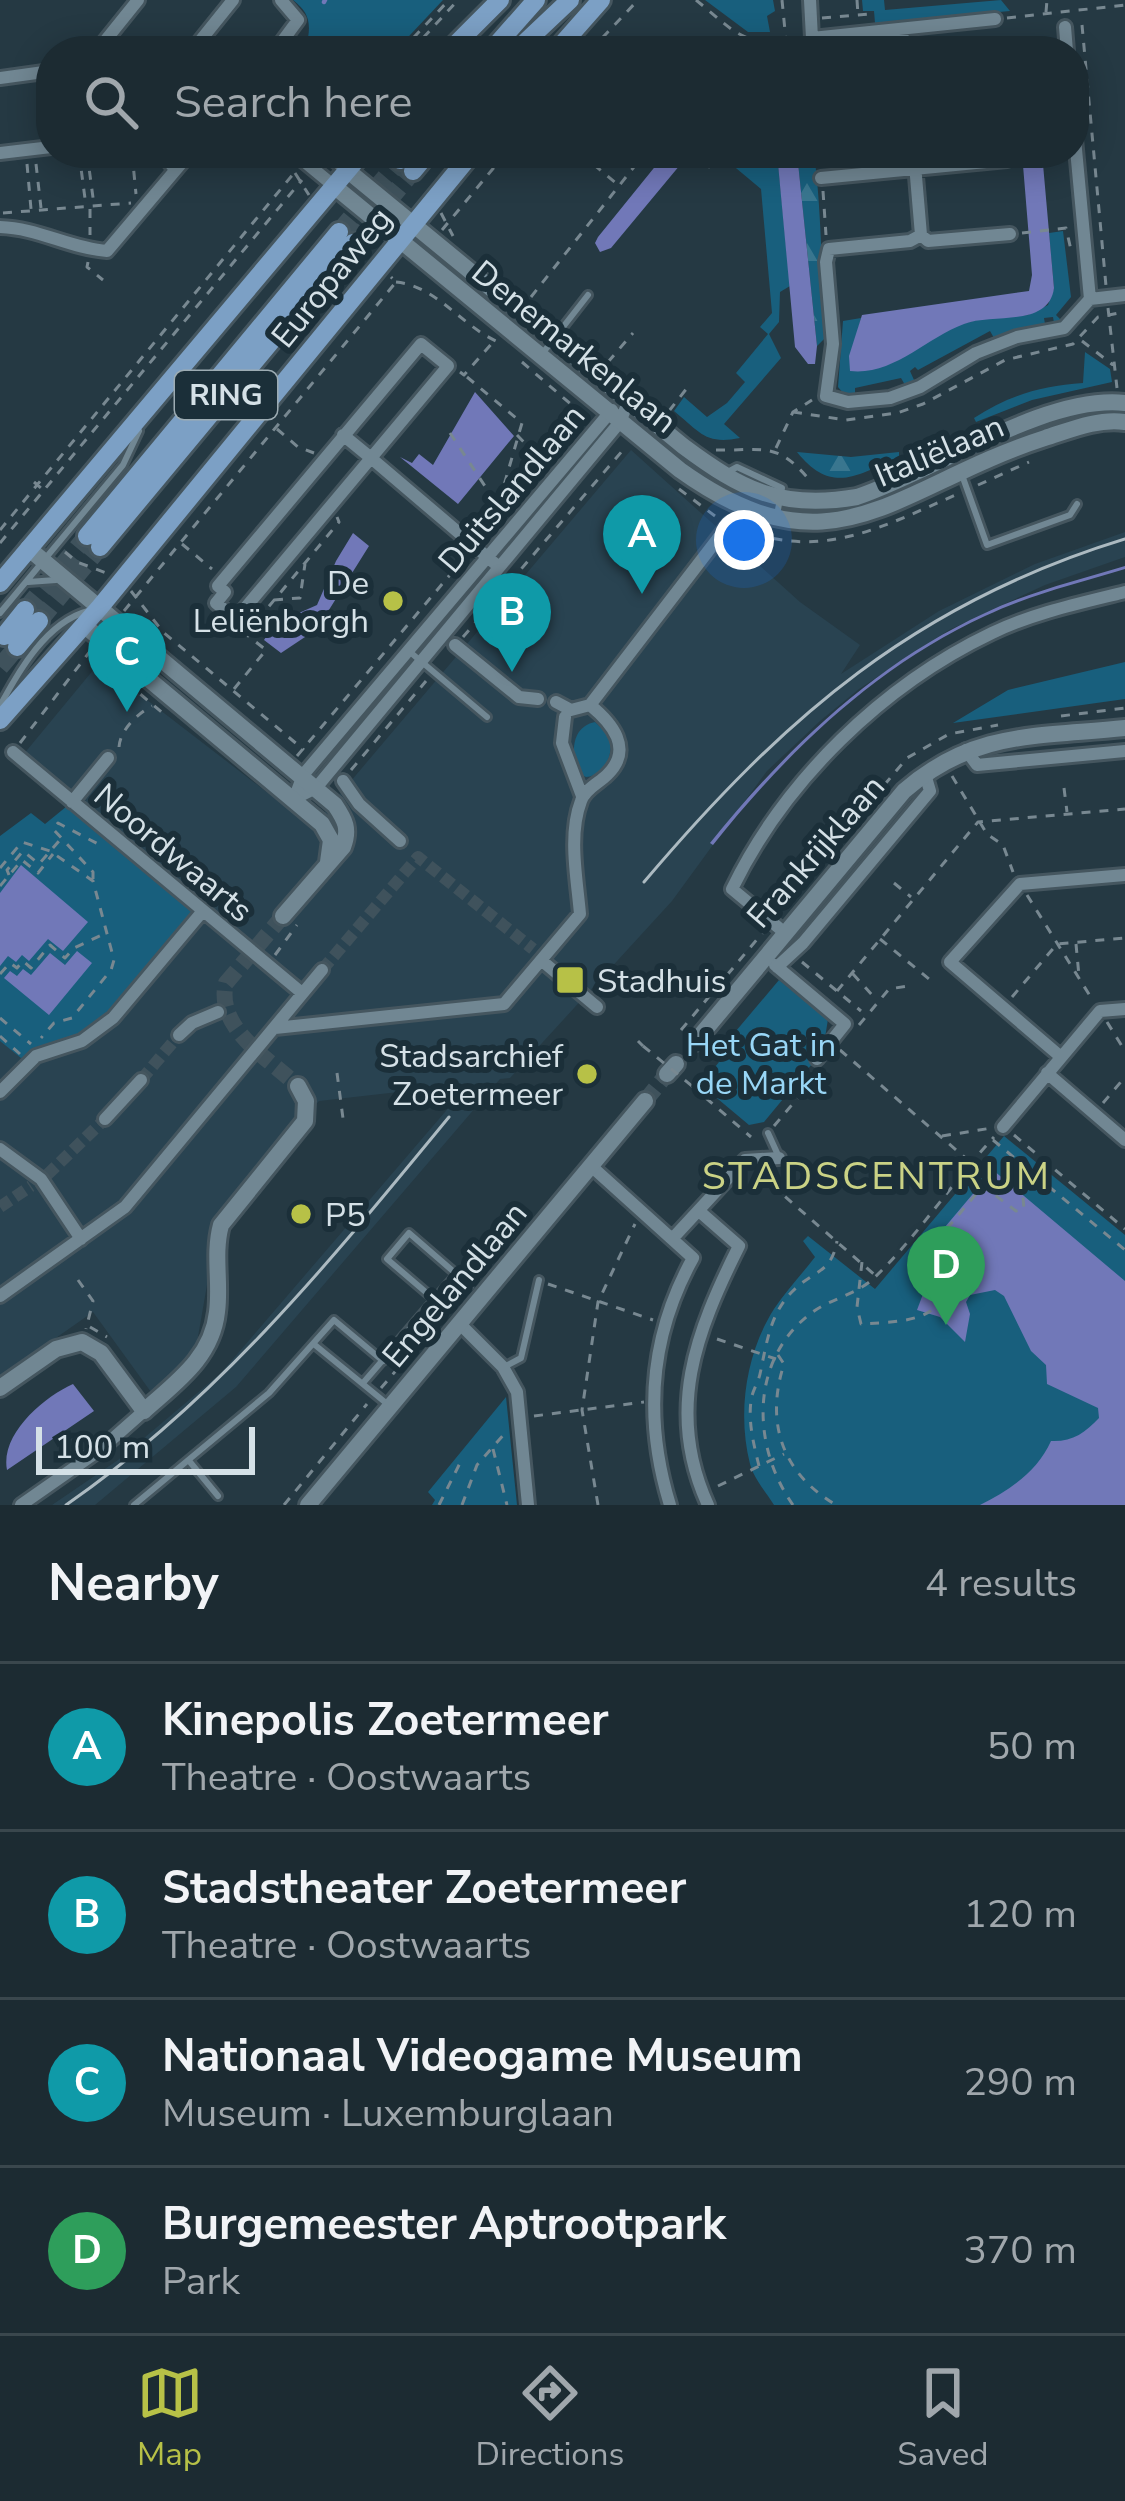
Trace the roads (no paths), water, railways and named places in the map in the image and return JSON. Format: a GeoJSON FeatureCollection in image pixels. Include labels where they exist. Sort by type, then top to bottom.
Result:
{"type":"FeatureCollection","features":[{"type":"Feature","properties":{"kind":"main road"},"geometry":{"type":"LineString","coordinates":[[464,36],[500,0]]}},
{"type":"Feature","properties":{"kind":"main road"},"geometry":{"type":"LineString","coordinates":[[504,36],[536,0]]}},
{"type":"Feature","properties":{"kind":"main road"},"geometry":{"type":"LineString","coordinates":[[532,36],[570,0]]}},
{"type":"Feature","properties":{"kind":"main road"},"geometry":{"type":"LineString","coordinates":[[569,36],[601,0]]}},
{"type":"Feature","properties":{"kind":"main road","name":"Europaweg"},"geometry":{"type":"LineString","coordinates":[[0,583],[42,547],[150,406],[349,168]]}},
{"type":"Feature","properties":{"kind":"main road","name":"Europaweg"},"geometry":{"type":"LineString","coordinates":[[0,720],[121,583],[460,168]]}},
{"type":"Feature","properties":{"kind":"main road","name":"RING"},"geometry":{"type":"LineString","coordinates":[[94,541],[346,238]]}},
{"type":"Feature","properties":{"kind":"main road"},"geometry":{"type":"LineString","coordinates":[[10,641],[32,616]]}},
{"type":"Feature","properties":{"kind":"street"},"geometry":{"type":"LineString","coordinates":[[109,36],[138,0]]}},
{"type":"Feature","properties":{"kind":"street"},"geometry":{"type":"LineString","coordinates":[[204,36],[232,0]]}},
{"type":"Feature","properties":{"kind":"street"},"geometry":{"type":"LineString","coordinates":[[281,0],[298,20],[286,36]]}},
{"type":"Feature","properties":{"kind":"street"},"geometry":{"type":"LineString","coordinates":[[810,0],[812,36]]}},
{"type":"Feature","properties":{"kind":"street"},"geometry":{"type":"LineString","coordinates":[[831,36],[995,19]]}},
{"type":"Feature","properties":{"kind":"street"},"geometry":{"type":"LineString","coordinates":[[1065,27],[1066,36]]}},
{"type":"Feature","properties":{"kind":"street"},"geometry":{"type":"LineString","coordinates":[[902,29],[903,36]]}},
{"type":"Feature","properties":{"kind":"street"},"geometry":{"type":"LineString","coordinates":[[0,78],[36,73]]}},
{"type":"Feature","properties":{"kind":"street"},"geometry":{"type":"LineString","coordinates":[[0,153],[36,149]]}},
{"type":"Feature","properties":{"kind":"street"},"geometry":{"type":"LineString","coordinates":[[0,227],[38,231],[106,251],[177,168]]}},
{"type":"Feature","properties":{"kind":"street"},"geometry":{"type":"LineString","coordinates":[[312,168],[340,178]]}},
{"type":"Feature","properties":{"kind":"street"},"geometry":{"type":"LineString","coordinates":[[334,168],[340,178]]}},
{"type":"Feature","properties":{"kind":"street"},"geometry":{"type":"LineString","coordinates":[[821,178],[926,168]]}},
{"type":"Feature","properties":{"kind":"street"},"geometry":{"type":"LineString","coordinates":[[1078,168],[1090,299]]}},
{"type":"Feature","properties":{"kind":"street"},"geometry":{"type":"LineString","coordinates":[[916,169],[921,235],[928,241],[1017,234]]}},
{"type":"Feature","properties":{"kind":"street","name":"Denemarkenlaan"},"geometry":{"type":"LineString","coordinates":[[340,178],[413,224],[723,475],[780,500]]}},
{"type":"Feature","properties":{"kind":"street","name":"Denemarkenlaan"},"geometry":{"type":"LineString","coordinates":[[340,178],[500,337],[539,357],[608,424],[712,494],[776,519]]}},
{"type":"Feature","properties":{"kind":"street"},"geometry":{"type":"LineString","coordinates":[[921,235],[910,241],[829,249],[833,344],[826,396],[848,402],[890,398],[920,387],[976,353],[1017,337],[1064,328],[1090,299],[1125,295]]}},
{"type":"Feature","properties":{"kind":"street"},"geometry":{"type":"LineString","coordinates":[[421,344],[448,366],[236,620],[216,603],[225,592],[218,586],[343,435],[421,344]]}},
{"type":"Feature","properties":{"kind":"street","name":"Italiëlaan"},"geometry":{"type":"LineString","coordinates":[[780,500],[826,502],[961,472],[1077,407],[1121,396]]}},
{"type":"Feature","properties":{"kind":"street","name":"Duitslandlaan"},"geometry":{"type":"LineString","coordinates":[[302,775],[416,657],[628,400]]}},
{"type":"Feature","properties":{"kind":"street","name":"Italiëlaan"},"geometry":{"type":"LineString","coordinates":[[776,519],[824,524],[861,516],[1080,427],[1125,422]]}},
{"type":"Feature","properties":{"kind":"street"},"geometry":{"type":"LineString","coordinates":[[343,435],[494,562]]}},
{"type":"Feature","properties":{"kind":"street"},"geometry":{"type":"LineString","coordinates":[[556,702],[571,710],[590,706],[729,524]]}},
{"type":"Feature","properties":{"kind":"street"},"geometry":{"type":"LineString","coordinates":[[42,547],[66,582],[302,775],[346,822],[348,836],[343,847],[328,862],[289,924]]}},
{"type":"Feature","properties":{"kind":"street"},"geometry":{"type":"LineString","coordinates":[[688,1036],[772,947],[732,889],[765,830],[852,726],[885,699],[995,631],[1125,592]]}},
{"type":"Feature","properties":{"kind":"street"},"geometry":{"type":"LineString","coordinates":[[85,626],[326,830],[331,840],[328,862]]}},
{"type":"Feature","properties":{"kind":"street"},"geometry":{"type":"LineString","coordinates":[[455,645],[519,697],[538,699]]}},
{"type":"Feature","properties":{"kind":"street","name":"Duitslandlaan"},"geometry":{"type":"LineString","coordinates":[[294,799],[302,775],[416,657]]}},
{"type":"Feature","properties":{"kind":"street"},"geometry":{"type":"LineString","coordinates":[[582,796],[613,771],[620,749],[618,732],[610,720],[590,706]]}},
{"type":"Feature","properties":{"kind":"street"},"geometry":{"type":"LineString","coordinates":[[275,1028],[504,1004],[539,955],[580,914],[574,832],[582,796],[562,743],[565,717]]}},
{"type":"Feature","properties":{"kind":"street","name":"Frankrijklaan"},"geometry":{"type":"LineString","coordinates":[[817,1059],[845,1024],[772,947],[904,791],[965,750],[996,742],[1125,728]]}},
{"type":"Feature","properties":{"kind":"street"},"geometry":{"type":"LineString","coordinates":[[965,750],[977,765],[1125,751]]}},
{"type":"Feature","properties":{"kind":"street","name":"Noordwaarts"},"geometry":{"type":"LineString","coordinates":[[13,752],[302,993]]}},
{"type":"Feature","properties":{"kind":"street"},"geometry":{"type":"LineString","coordinates":[[72,802],[113,754]]}},
{"type":"Feature","properties":{"kind":"street"},"geometry":{"type":"LineString","coordinates":[[343,781],[359,804],[400,841]]}},
{"type":"Feature","properties":{"kind":"street"},"geometry":{"type":"LineString","coordinates":[[1061,1057],[950,962],[1020,884],[1125,875]]}},
{"type":"Feature","properties":{"kind":"street"},"geometry":{"type":"LineString","coordinates":[[0,1092],[35,1056],[82,1041],[113,1018],[202,913]]}},
{"type":"Feature","properties":{"kind":"street"},"geometry":{"type":"LineString","coordinates":[[539,955],[597,1007]]}},
{"type":"Feature","properties":{"kind":"street"},"geometry":{"type":"LineString","coordinates":[[0,1296],[125,1207],[322,970]]}},
{"type":"Feature","properties":{"kind":"street"},"geometry":{"type":"LineString","coordinates":[[1003,1126],[1100,1011],[1125,1009]]}},
{"type":"Feature","properties":{"kind":"street"},"geometry":{"type":"LineString","coordinates":[[179,1035],[192,1023],[218,1012]]}},
{"type":"Feature","properties":{"kind":"street"},"geometry":{"type":"LineString","coordinates":[[1047,1073],[1125,1140]]}},
{"type":"Feature","properties":{"kind":"street"},"geometry":{"type":"LineString","coordinates":[[105,1119],[141,1080]]}},
{"type":"Feature","properties":{"kind":"street"},"geometry":{"type":"LineString","coordinates":[[21,1505],[101,1449],[203,1354],[217,1312],[216,1242],[221,1225],[305,1121],[306,1101],[298,1086]]}},
{"type":"Feature","properties":{"kind":"street","name":"Engelandlaan"},"geometry":{"type":"LineString","coordinates":[[308,1505],[645,1101]]}},
{"type":"Feature","properties":{"kind":"street"},"geometry":{"type":"LineString","coordinates":[[0,1148],[39,1180],[76,1242]]}},
{"type":"Feature","properties":{"kind":"street"},"geometry":{"type":"LineString","coordinates":[[673,1238],[745,1160],[779,1158]]}},
{"type":"Feature","properties":{"kind":"street"},"geometry":{"type":"LineString","coordinates":[[590,1166],[693,1258],[665,1324],[651,1401],[658,1466],[670,1505]]}},
{"type":"Feature","properties":{"kind":"street"},"geometry":{"type":"LineString","coordinates":[[699,1211],[739,1246],[698,1332],[687,1409],[691,1448],[705,1499]]}},
{"type":"Feature","properties":{"kind":"street"},"geometry":{"type":"LineString","coordinates":[[459,1323],[503,1367],[517,1392],[528,1505]]}},
{"type":"Feature","properties":{"kind":"street"},"geometry":{"type":"LineString","coordinates":[[0,1388],[56,1349],[82,1342],[101,1353],[144,1411]]}},
{"type":"Feature","properties":{"kind":"lane"},"geometry":{"type":"LineString","coordinates":[[171,168],[174,172]]}},
{"type":"Feature","properties":{"kind":"lane"},"geometry":{"type":"LineString","coordinates":[[539,357],[588,295]]}},
{"type":"Feature","properties":{"kind":"lane"},"geometry":{"type":"LineString","coordinates":[[961,472],[987,545],[1070,514],[1076,504]]}},
{"type":"Feature","properties":{"kind":"lane"},"geometry":{"type":"LineString","coordinates":[[776,519],[780,500]]}},
{"type":"Feature","properties":{"kind":"lane","name":"Europaweg"},"geometry":{"type":"LineString","coordinates":[[0,613],[26,583],[42,547]]}},
{"type":"Feature","properties":{"kind":"lane"},"geometry":{"type":"LineString","coordinates":[[26,583],[66,582]]}},
{"type":"Feature","properties":{"kind":"lane","name":"Europaweg"},"geometry":{"type":"LineString","coordinates":[[0,706],[25,665],[85,626]]}},
{"type":"Feature","properties":{"kind":"lane"},"geometry":{"type":"LineString","coordinates":[[416,657],[487,717]]}},
{"type":"Feature","properties":{"kind":"lane"},"geometry":{"type":"LineString","coordinates":[[768,1132],[779,1158]]}},
{"type":"Feature","properties":{"kind":"lane"},"geometry":{"type":"LineString","coordinates":[[435,1300],[387,1259],[409,1233],[469,1285]]}},
{"type":"Feature","properties":{"kind":"lane"},"geometry":{"type":"LineString","coordinates":[[363,1383],[457,1274]]}},
{"type":"Feature","properties":{"kind":"lane"},"geometry":{"type":"LineString","coordinates":[[503,1367],[520,1358],[539,1280]]}},
{"type":"Feature","properties":{"kind":"lane"},"geometry":{"type":"LineString","coordinates":[[134,1505],[268,1393],[334,1320],[382,1360]]}},
{"type":"Feature","properties":{"kind":"lane"},"geometry":{"type":"LineString","coordinates":[[315,1345],[391,1406]]}},
{"type":"Feature","properties":{"kind":"lane"},"geometry":{"type":"LineString","coordinates":[[189,1461],[218,1496]]}},
{"type":"Feature","properties":{"kind":"tunnel"},"geometry":{"type":"LineString","coordinates":[[339,232],[393,168]]}},
{"type":"Feature","properties":{"kind":"tunnel"},"geometry":{"type":"LineString","coordinates":[[353,243],[413,171]]}},
{"type":"Feature","properties":{"kind":"tunnel"},"geometry":{"type":"LineString","coordinates":[[25,610],[87,536]]}},
{"type":"Feature","properties":{"kind":"tunnel"},"geometry":{"type":"LineString","coordinates":[[39,621],[100,547]]}},
{"type":"Feature","properties":{"kind":"tunnel"},"geometry":{"type":"LineString","coordinates":[[0,667],[17,647]]}},
{"type":"Feature","properties":{"kind":"tunnel"},"geometry":{"type":"LineString","coordinates":[[322,970],[418,857],[533,949]]}},
{"type":"Feature","properties":{"kind":"tunnel"},"geometry":{"type":"LineString","coordinates":[[283,916],[226,983],[225,999],[236,1028],[298,1086]]}},
{"type":"Feature","properties":{"kind":"tunnel"},"geometry":{"type":"LineString","coordinates":[[141,1080],[179,1035]]}},
{"type":"Feature","properties":{"kind":"tunnel"},"geometry":{"type":"LineString","coordinates":[[645,1101],[667,1074]]}},
{"type":"Feature","properties":{"kind":"tunnel"},"geometry":{"type":"LineString","coordinates":[[47,1175],[105,1119]]}},
{"type":"Feature","properties":{"kind":"tunnel"},"geometry":{"type":"LineString","coordinates":[[0,1207],[31,1186]]}},
{"type":"Feature","properties":{"kind":"tram line"},"geometry":{"type":"LineString","coordinates":[[644,882],[748,768],[858,673],[917,632],[981,597],[1050,565],[1125,539]]}},
{"type":"Feature","properties":{"kind":"tram line"},"geometry":{"type":"LineString","coordinates":[[66,1505],[122,1464],[224,1373],[317,1274],[449,1117]]}},
{"type":"Feature","properties":{"kind":"place","name":"Kinepolis Zoetermeer"},"geometry":{"type":"Point","coordinates":[642,594]}},
{"type":"Feature","properties":{"kind":"place","name":"De Leliënborgh"},"geometry":{"type":"Point","coordinates":[393,601]}},
{"type":"Feature","properties":{"kind":"place","name":"Stadstheater Zoetermeer"},"geometry":{"type":"Point","coordinates":[512,672]}},
{"type":"Feature","properties":{"kind":"place","name":"Nationaal Videogame Museum"},"geometry":{"type":"Point","coordinates":[127,712]}},
{"type":"Feature","properties":{"kind":"place","name":"Stadhuis"},"geometry":{"type":"Point","coordinates":[570,980]}},
{"type":"Feature","properties":{"kind":"place","name":"Stadsarchief Zoetermeer"},"geometry":{"type":"Point","coordinates":[587,1074]}},
{"type":"Feature","properties":{"kind":"place","name":"P5"},"geometry":{"type":"Point","coordinates":[301,1214]}},
{"type":"Feature","properties":{"kind":"place","name":"Burgemeester Aptrootpark"},"geometry":{"type":"Point","coordinates":[946,1325]}},
{"type":"Feature","properties":{"kind":"district","name":"STADSCENTRUM"},"geometry":{"type":"Point","coordinates":[877,1175]}},
{"type":"Feature","properties":{"kind":"park label","name":"Het Gat in de Markt"},"geometry":{"type":"Point","coordinates":[761,1063]}}]}
